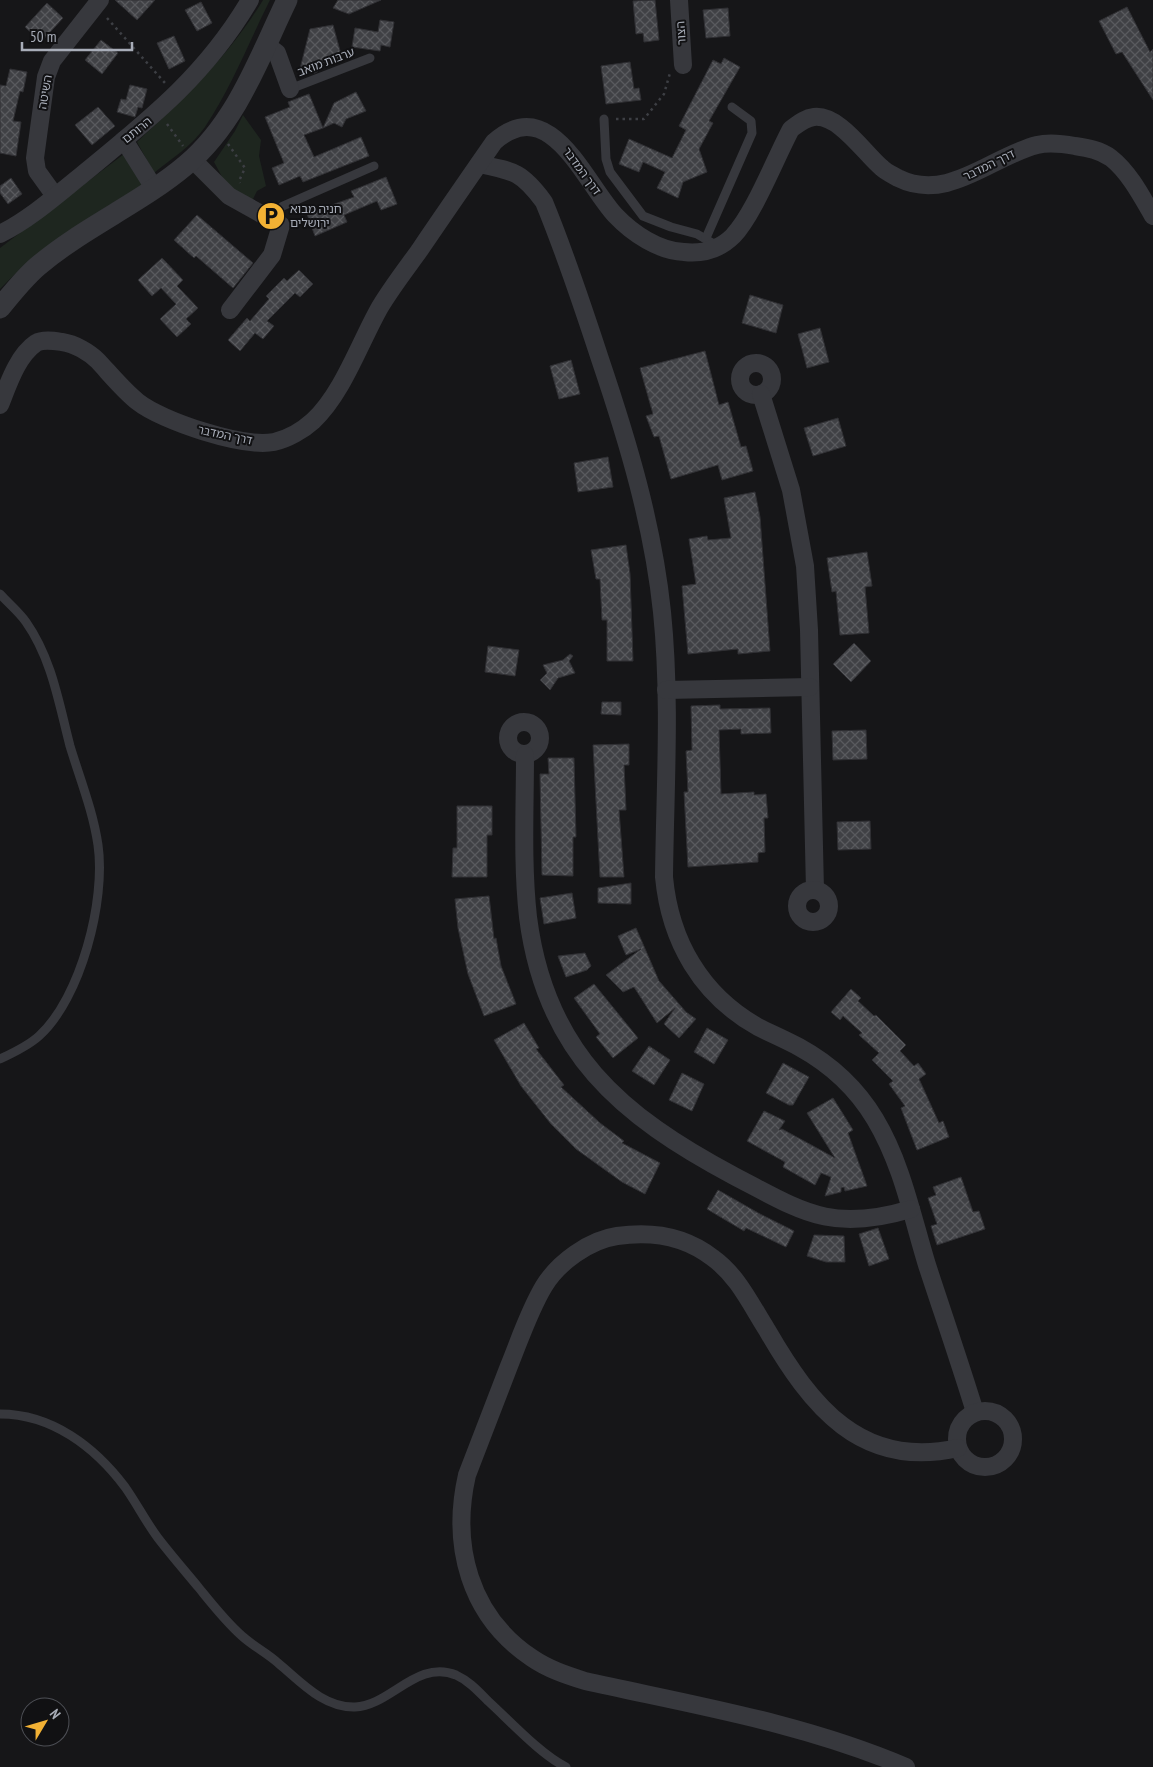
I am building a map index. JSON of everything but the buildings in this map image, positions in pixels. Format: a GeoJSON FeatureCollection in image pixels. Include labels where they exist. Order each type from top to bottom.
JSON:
{"type":"FeatureCollection","features":[{"type":"Feature","properties":{"kind":"street","name":"הרותם"},"geometry":{"type":"LineString","coordinates":[[0,234],[54,196],[158,113],[224,40],[250,0]]}},
{"type":"Feature","properties":{"kind":"street"},"geometry":{"type":"LineString","coordinates":[[0,308],[38,266],[154,188],[192,159],[219,131],[240,99],[287,0]]}},
{"type":"Feature","properties":{"kind":"street","name":"הצור"},"geometry":{"type":"LineString","coordinates":[[678,0],[683,66]]}},
{"type":"Feature","properties":{"kind":"street","name":"השיטה"},"geometry":{"type":"LineString","coordinates":[[54,196],[37,171],[35,158],[46,77],[52,61],[98,3]]}},
{"type":"Feature","properties":{"kind":"street"},"geometry":{"type":"LineString","coordinates":[[263,49],[273,50],[277,53],[290,89]]}},
{"type":"Feature","properties":{"kind":"street","name":"דרך המדבר"},"geometry":{"type":"LineString","coordinates":[[0,405],[12,377],[25,355],[37,343],[52,340],[70,343],[84,350],[98,361],[136,401],[156,415],[186,426],[250,442],[273,442],[292,436],[314,420],[331,398],[382,305],[494,142],[507,131],[520,126],[534,126],[563,145],[616,216],[636,234],[675,252],[701,253],[712,242],[733,236],[748,214],[791,130],[801,121],[815,117],[832,120],[883,170],[901,179],[918,184],[937,184],[961,180],[1017,152],[1039,144],[1066,144],[1092,148],[1111,159],[1117,165],[1137,189],[1153,216]]}},
{"type":"Feature","properties":{"kind":"street"},"geometry":{"type":"LineString","coordinates":[[124,140],[154,188]]}},
{"type":"Feature","properties":{"kind":"street"},"geometry":{"type":"LineString","coordinates":[[192,159],[218,186],[242,204],[274,221],[272,255],[230,310]]}},
{"type":"Feature","properties":{"kind":"street"},"geometry":{"type":"LineString","coordinates":[[479,164],[516,172],[544,202],[564,254],[614,400],[640,490],[658,580],[664,641],[666,690],[664,877],[671,918],[680,944],[696,973],[724,1003],[758,1027],[818,1058],[850,1085],[871,1113],[885,1138],[903,1180],[976,1412]]}},
{"type":"Feature","properties":{"kind":"street"},"geometry":{"type":"LineString","coordinates":[[761,394],[785,467],[801,539],[808,596],[815,890]]}},
{"type":"Feature","properties":{"kind":"street"},"geometry":{"type":"LineString","coordinates":[[666,690],[810,687]]}},
{"type":"Feature","properties":{"kind":"street"},"geometry":{"type":"LineString","coordinates":[[525,754],[526,882],[534,950],[543,982],[555,1012],[570,1041],[588,1068],[624,1104],[666,1138],[790,1205],[829,1218],[853,1221],[877,1219],[911,1209]]}},
{"type":"Feature","properties":{"kind":"street"},"geometry":{"type":"LineString","coordinates":[[906,1767],[854,1746],[797,1728],[584,1681],[556,1672],[532,1658],[505,1634],[479,1599],[469,1576],[462,1551],[461,1500],[467,1475],[526,1321],[545,1284],[564,1263],[587,1247],[612,1237],[638,1233],[664,1236],[689,1244],[713,1258],[734,1278],[810,1395],[823,1410],[849,1433],[893,1450],[924,1453],[958,1448]]}},
{"type":"Feature","properties":{"kind":"street"},"geometry":{"type":"LineString","coordinates":[[976,1412],[992,1412],[1007,1422],[1012,1434],[1010,1451],[1002,1462],[986,1467],[969,1463],[958,1448],[956,1440],[959,1427],[967,1417],[976,1412]]}},
{"type":"Feature","properties":{"kind":"lane","name":"ערבות מואב"},"geometry":{"type":"LineString","coordinates":[[290,89],[370,58]]}},
{"type":"Feature","properties":{"kind":"lane"},"geometry":{"type":"LineString","coordinates":[[604,119],[606,159],[610,172],[643,216],[712,242],[752,132],[751,121],[732,107]]}},
{"type":"Feature","properties":{"kind":"lane"},"geometry":{"type":"LineString","coordinates":[[274,221],[283,206],[374,166]]}},
{"type":"Feature","properties":{"kind":"lane"},"geometry":{"type":"LineString","coordinates":[[0,594],[26,621],[45,657],[86,795],[98,844],[100,870],[94,914],[82,967],[69,994],[55,1018],[39,1036],[0,1059]]}},
{"type":"Feature","properties":{"kind":"lane"},"geometry":{"type":"LineString","coordinates":[[0,1414],[15,1414],[43,1420],[75,1438],[106,1462],[126,1488],[158,1538],[227,1621],[241,1636],[277,1662],[313,1693],[335,1704],[355,1707],[370,1704],[418,1678],[438,1670],[456,1675],[471,1683],[545,1753],[566,1767]]}},
{"type":"Feature","properties":{"kind":"path"},"geometry":{"type":"LineString","coordinates":[[98,3],[176,95]]}},
{"type":"Feature","properties":{"kind":"path"},"geometry":{"type":"LineString","coordinates":[[604,119],[644,119],[664,94],[669,73],[683,66]]}},
{"type":"Feature","properties":{"kind":"path"},"geometry":{"type":"LineString","coordinates":[[158,113],[192,159]]}},
{"type":"Feature","properties":{"kind":"path"},"geometry":{"type":"LineString","coordinates":[[219,131],[245,168],[238,181],[248,192],[242,204]]}},
{"type":"Feature","properties":{"kind":"shaded area"},"geometry":{"type":"Polygon","coordinates":[[[263,0],[270,0],[231,81],[205,127],[188,146],[154,173],[137,142],[189,93],[221,58],[236,40],[263,0]]]}},
{"type":"Feature","properties":{"kind":"shaded area"},"geometry":{"type":"Polygon","coordinates":[[[243,115],[261,140],[259,156],[266,186],[257,191],[252,201],[227,186],[214,162],[235,131],[243,115]]]}},
{"type":"Feature","properties":{"kind":"shaded area"},"geometry":{"type":"Polygon","coordinates":[[[124,154],[143,185],[50,245],[0,289],[0,248],[124,154]]]}},
{"type":"Feature","properties":{"kind":"place","name":"חניה מבוא ירושלים"},"geometry":{"type":"Point","coordinates":[271,216]}}]}
